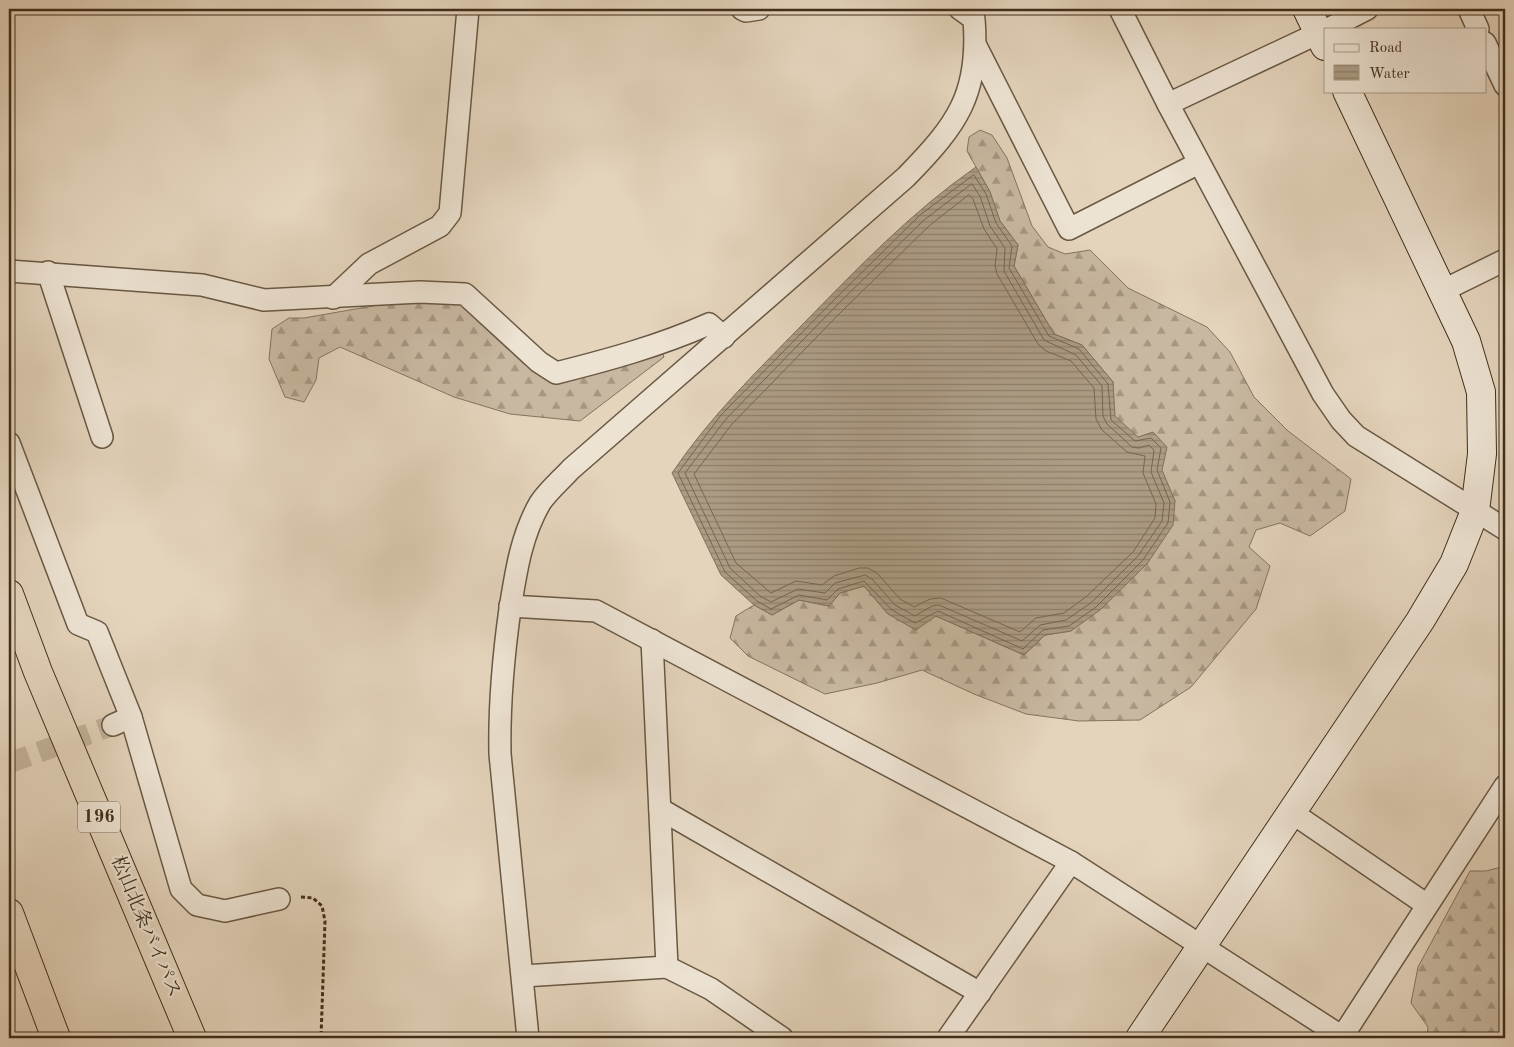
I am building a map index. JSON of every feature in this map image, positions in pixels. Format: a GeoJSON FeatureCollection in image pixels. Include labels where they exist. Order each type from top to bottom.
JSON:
{"type":"FeatureCollection","features":[{"type":"Feature","properties":{"kind":"highway","name":"松山北条バイパス"},"geometry":{"type":"LineString","coordinates":[[9,594],[38,672],[192,1038]]}},
{"type":"Feature","properties":{"kind":"highway"},"geometry":{"type":"LineString","coordinates":[[9,913],[56,1038]]}},
{"type":"Feature","properties":{"kind":"street"},"geometry":{"type":"LineString","coordinates":[[333,298],[370,264],[440,226],[450,213],[468,9]]}},
{"type":"Feature","properties":{"kind":"street"},"geometry":{"type":"LineString","coordinates":[[742,9],[759,9]]}},
{"type":"Feature","properties":{"kind":"street"},"geometry":{"type":"LineString","coordinates":[[1120,9],[1199,163],[1323,394],[1340,420],[1356,436],[1505,528]]}},
{"type":"Feature","properties":{"kind":"street"},"geometry":{"type":"LineString","coordinates":[[1168,104],[1324,34],[1307,9]]}},
{"type":"Feature","properties":{"kind":"street"},"geometry":{"type":"LineString","coordinates":[[1335,28],[1368,9]]}},
{"type":"Feature","properties":{"kind":"street"},"geometry":{"type":"LineString","coordinates":[[1469,9],[1478,28]]}},
{"type":"Feature","properties":{"kind":"street"},"geometry":{"type":"LineString","coordinates":[[970,12],[976,46],[1068,229],[1199,163]]}},
{"type":"Feature","properties":{"kind":"street"},"geometry":{"type":"LineString","coordinates":[[1486,45],[1505,85]]}},
{"type":"Feature","properties":{"kind":"street"},"geometry":{"type":"LineString","coordinates":[[528,1038],[500,754],[501,672],[517,563],[526,533],[541,502],[571,469],[724,338],[906,177],[928,155],[960,114],[970,86],[976,46]]}},
{"type":"Feature","properties":{"kind":"street"},"geometry":{"type":"LineString","coordinates":[[1140,1038],[1420,621],[1454,564],[1474,510],[1482,454],[1481,392],[1466,341],[1444,290],[1347,92]]}},
{"type":"Feature","properties":{"kind":"street"},"geometry":{"type":"LineString","coordinates":[[1444,290],[1505,260]]}},
{"type":"Feature","properties":{"kind":"street"},"geometry":{"type":"LineString","coordinates":[[9,271],[48,272],[202,285],[264,300],[333,298],[420,292],[465,294],[539,362],[556,373],[630,354],[674,339],[709,324],[724,338]]}},
{"type":"Feature","properties":{"kind":"street"},"geometry":{"type":"LineString","coordinates":[[48,272],[102,437]]}},
{"type":"Feature","properties":{"kind":"street"},"geometry":{"type":"LineString","coordinates":[[9,443],[78,624],[97,632],[122,721],[181,889],[197,905],[226,911],[279,899]]}},
{"type":"Feature","properties":{"kind":"street"},"geometry":{"type":"LineString","coordinates":[[510,606],[596,611],[652,640],[1071,862],[1343,1038],[1505,786]]}},
{"type":"Feature","properties":{"kind":"street"},"geometry":{"type":"LineString","coordinates":[[652,640],[667,967]]}},
{"type":"Feature","properties":{"kind":"street"},"geometry":{"type":"LineString","coordinates":[[660,809],[980,992]]}},
{"type":"Feature","properties":{"kind":"street"},"geometry":{"type":"LineString","coordinates":[[1291,812],[1427,905]]}},
{"type":"Feature","properties":{"kind":"street"},"geometry":{"type":"LineString","coordinates":[[948,1038],[1071,862]]}},
{"type":"Feature","properties":{"kind":"street"},"geometry":{"type":"LineString","coordinates":[[523,976],[667,967],[711,989],[782,1038]]}},
{"type":"Feature","properties":{"kind":"path"},"geometry":{"type":"LineString","coordinates":[[279,899],[313,898],[322,906],[325,921],[321,1038]]}},
{"type":"Feature","properties":{"kind":"green space"},"geometry":{"type":"Polygon","coordinates":[[[980,130],[992,135],[1007,158],[1032,226],[1048,247],[1065,254],[1090,250],[1128,288],[1207,327],[1230,352],[1254,397],[1288,431],[1351,479],[1345,511],[1310,536],[1280,523],[1256,530],[1249,547],[1270,566],[1256,609],[1191,687],[1140,720],[1079,721],[1026,714],[974,694],[922,670],[877,683],[825,694],[748,656],[730,638],[736,616],[754,605],[772,615],[799,600],[829,606],[840,593],[864,586],[888,614],[936,616],[1024,655],[1045,635],[1071,631],[1175,501],[1157,465],[1143,445],[1114,416],[1113,382],[1082,345],[1054,334],[1014,266],[1018,245],[1000,221],[990,192],[967,151],[969,137],[980,130]]]}},
{"type":"Feature","properties":{"kind":"green space"},"geometry":{"type":"Polygon","coordinates":[[[418,298],[459,302],[523,363],[545,374],[659,344],[664,357],[580,421],[510,414],[454,397],[340,347],[319,358],[316,380],[304,402],[285,397],[269,359],[272,329],[289,318],[304,318],[418,298]]]}},
{"type":"Feature","properties":{"kind":"green space"},"geometry":{"type":"Polygon","coordinates":[[[1505,866],[1505,1038],[1427,1038],[1428,1027],[1411,1003],[1418,967],[1470,871],[1486,871],[1505,866]]]}},
{"type":"Feature","properties":{"kind":"water"},"geometry":{"type":"Polygon","coordinates":[[[976,167],[990,192],[1000,221],[1018,245],[1014,266],[1054,334],[1082,345],[1113,382],[1115,416],[1138,437],[1153,432],[1167,447],[1162,470],[1175,501],[1173,525],[1147,564],[1100,610],[1071,631],[1045,635],[1024,655],[936,616],[916,630],[888,614],[864,586],[840,593],[829,606],[799,600],[772,615],[754,605],[721,575],[672,473],[701,433],[733,396],[843,283],[907,222],[952,184],[976,167]]]}},
{"type":"Feature","properties":{"kind":"tunnel"},"geometry":{"type":"LineString","coordinates":[[9,763],[113,725]]}}]}
